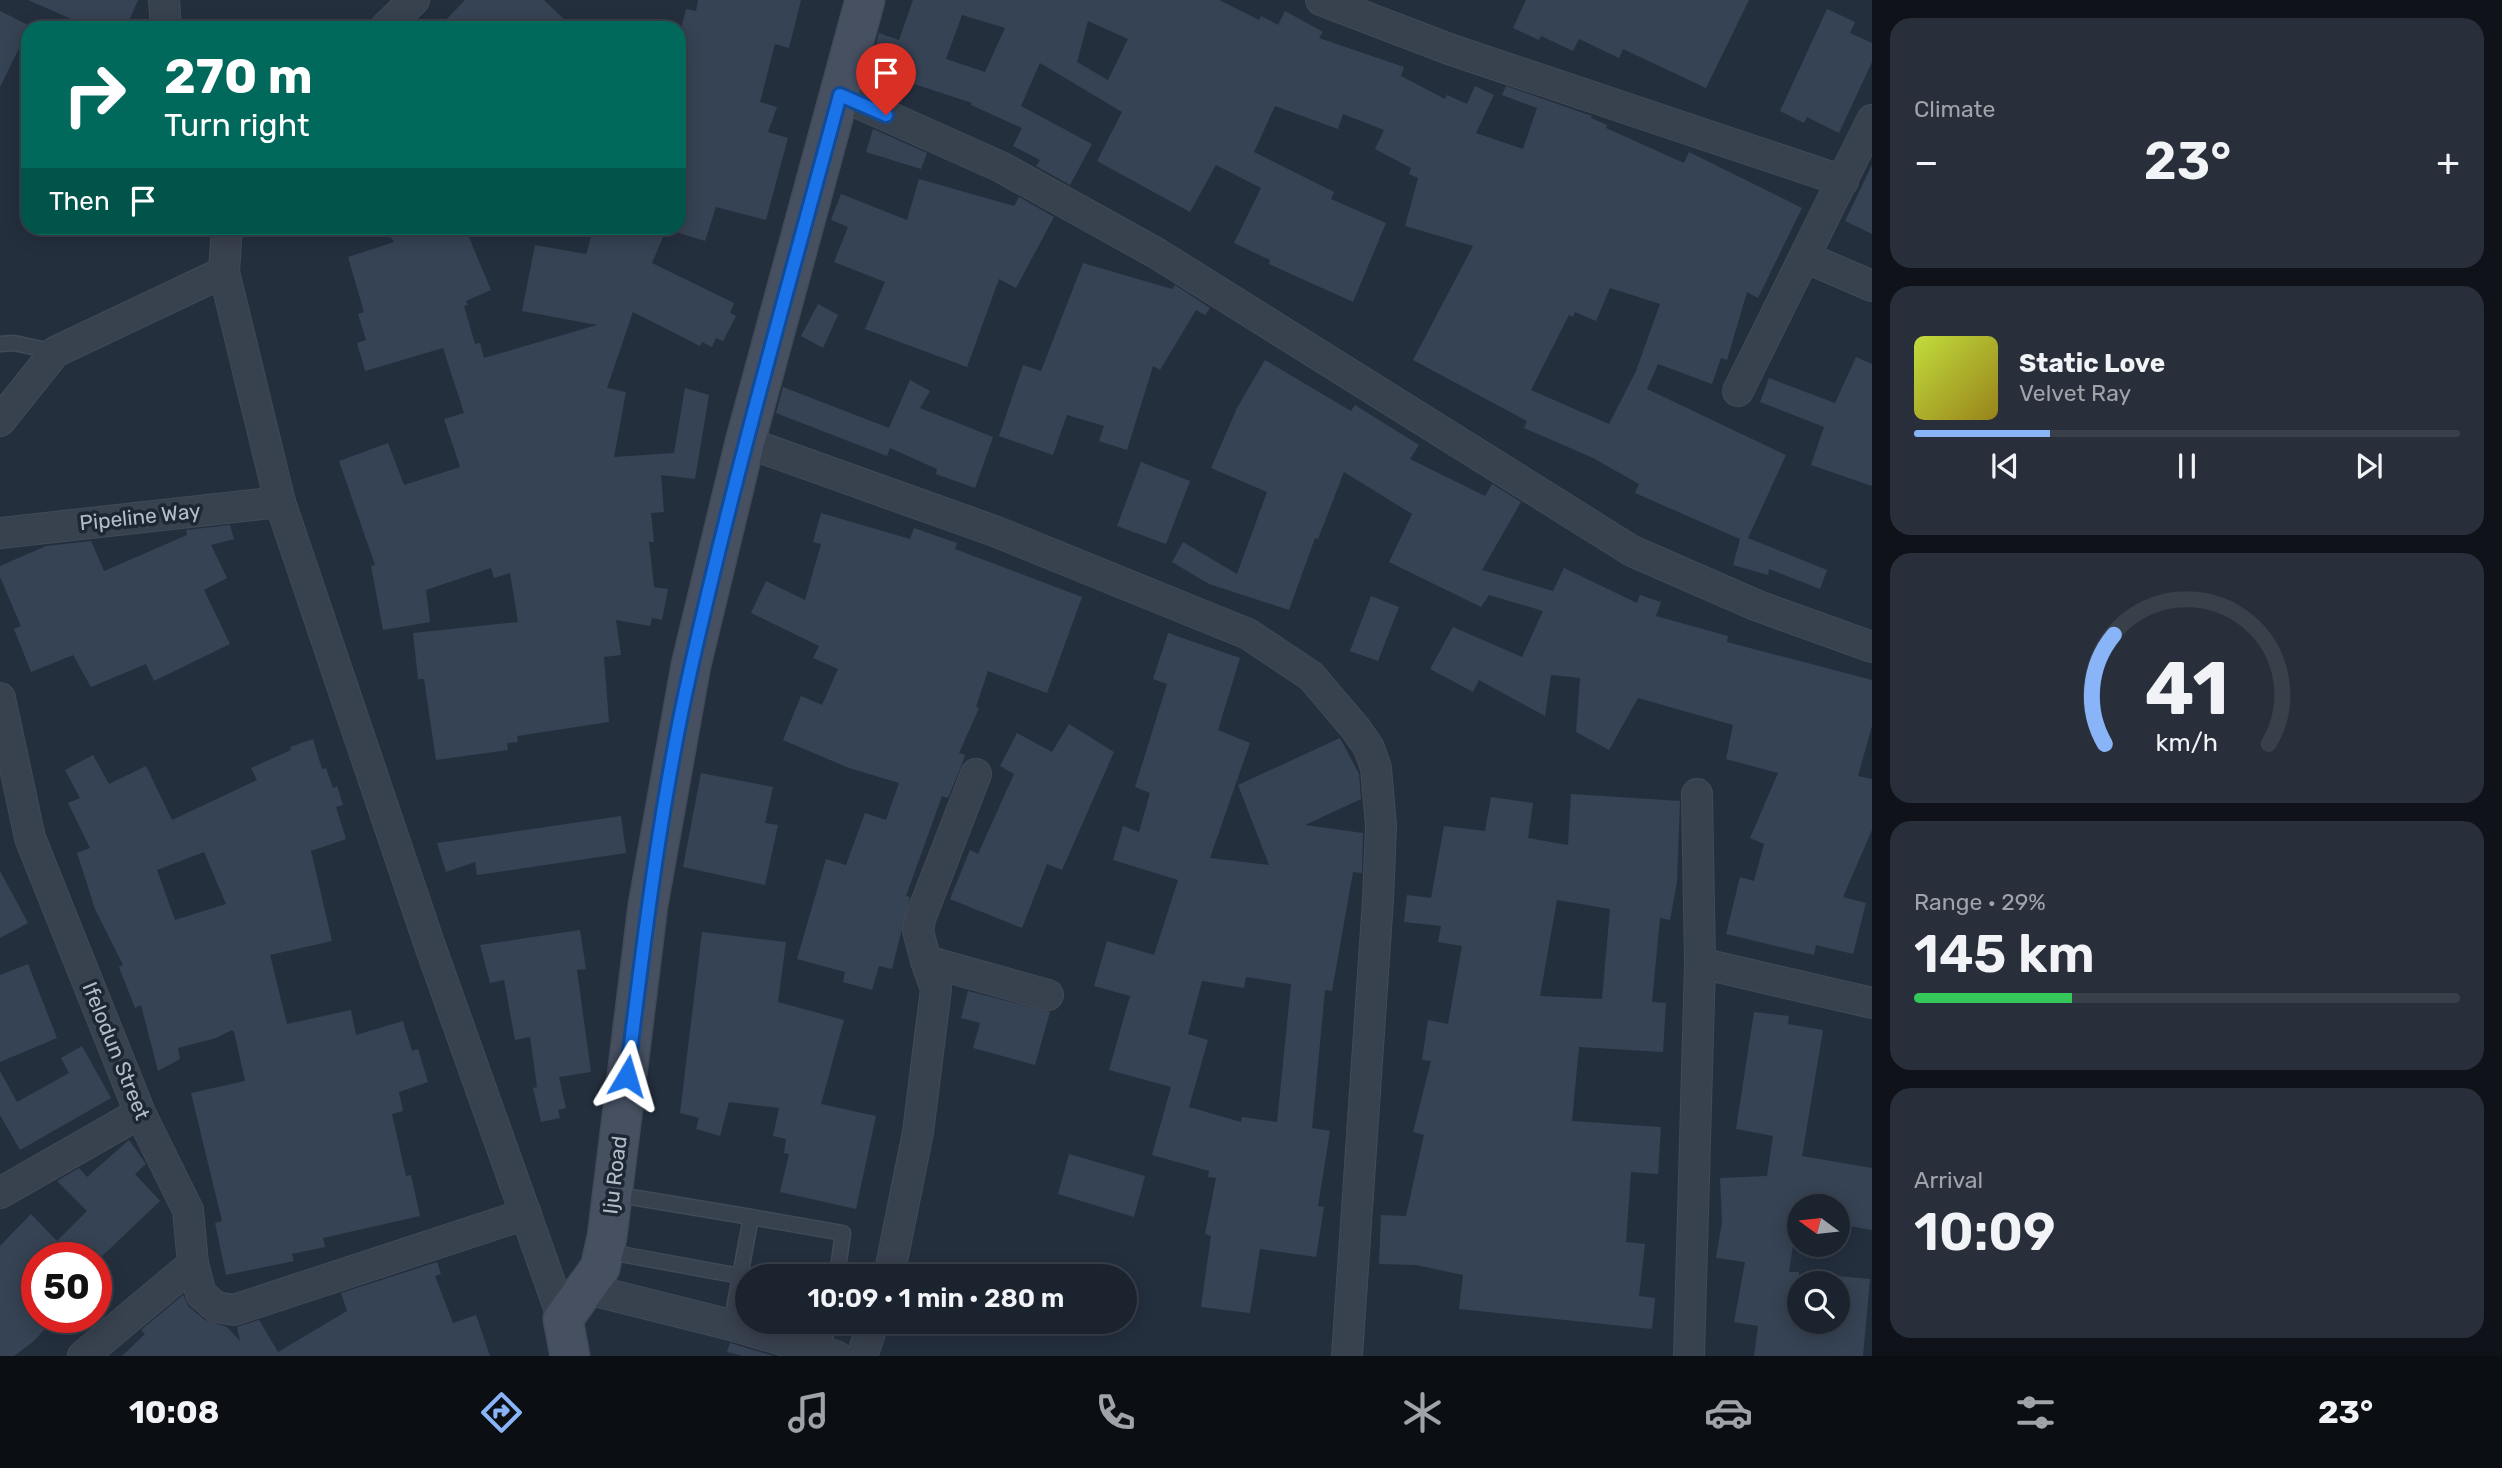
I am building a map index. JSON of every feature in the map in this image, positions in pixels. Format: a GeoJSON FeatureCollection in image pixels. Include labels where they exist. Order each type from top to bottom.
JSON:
{"type":"FeatureCollection","features":[{"type":"Feature","properties":{"kind":"main road","name":"Iju Road"},"geometry":{"type":"LineString","coordinates":[[563,1319],[600,1268],[604,1251],[655,865],[691,665],[745,442],[865,0]]}},
{"type":"Feature","properties":{"kind":"main road"},"geometry":{"type":"LineString","coordinates":[[563,1319],[570,1356]]}},
{"type":"Feature","properties":{"kind":"street"},"geometry":{"type":"LineString","coordinates":[[164,0],[166,21]]}},
{"type":"Feature","properties":{"kind":"street"},"geometry":{"type":"LineString","coordinates":[[392,21],[414,0]]}},
{"type":"Feature","properties":{"kind":"street"},"geometry":{"type":"LineString","coordinates":[[1321,0],[1449,49],[1843,181]]}},
{"type":"Feature","properties":{"kind":"street"},"geometry":{"type":"LineString","coordinates":[[840,95],[1001,167],[1156,253],[1632,551],[1758,606],[1872,647]]}},
{"type":"Feature","properties":{"kind":"street"},"geometry":{"type":"LineString","coordinates":[[1738,391],[1807,258],[1872,120]]}},
{"type":"Feature","properties":{"kind":"street"},"geometry":{"type":"LineString","coordinates":[[227,235],[224,272],[280,502],[429,943],[563,1319]]}},
{"type":"Feature","properties":{"kind":"street"},"geometry":{"type":"LineString","coordinates":[[1807,258],[1872,286]]}},
{"type":"Feature","properties":{"kind":"street"},"geometry":{"type":"LineString","coordinates":[[0,421],[55,352],[224,272]]}},
{"type":"Feature","properties":{"kind":"street"},"geometry":{"type":"LineString","coordinates":[[745,442],[997,532],[1248,634],[1311,676],[1369,748],[1376,768],[1381,825],[1379,888],[1347,1356]]}},
{"type":"Feature","properties":{"kind":"street","name":"Pipeline Way"},"geometry":{"type":"LineString","coordinates":[[0,533],[280,502]]}},
{"type":"Feature","properties":{"kind":"street","name":"Ifelodun Street"},"geometry":{"type":"LineString","coordinates":[[0,698],[30,838],[140,1113],[188,1210],[193,1264],[201,1294],[216,1307],[234,1310],[526,1214]]}},
{"type":"Feature","properties":{"kind":"street"},"geometry":{"type":"LineString","coordinates":[[891,1264],[918,1132],[936,989],[918,931],[920,919],[976,774]]}},
{"type":"Feature","properties":{"kind":"street"},"geometry":{"type":"LineString","coordinates":[[1689,1356],[1700,963],[1697,794]]}},
{"type":"Feature","properties":{"kind":"street"},"geometry":{"type":"LineString","coordinates":[[926,961],[1048,995]]}},
{"type":"Feature","properties":{"kind":"street"},"geometry":{"type":"LineString","coordinates":[[1700,963],[1872,1003]]}},
{"type":"Feature","properties":{"kind":"street"},"geometry":{"type":"LineString","coordinates":[[0,1193],[140,1113]]}},
{"type":"Feature","properties":{"kind":"street"},"geometry":{"type":"LineString","coordinates":[[83,1356],[193,1264]]}},
{"type":"Feature","properties":{"kind":"street"},"geometry":{"type":"LineString","coordinates":[[587,1289],[731,1325],[829,1354]]}},
{"type":"Feature","properties":{"kind":"street"},"geometry":{"type":"LineString","coordinates":[[862,1356],[870,1334]]}},
{"type":"Feature","properties":{"kind":"lane"},"geometry":{"type":"LineString","coordinates":[[0,344],[55,352]]}},
{"type":"Feature","properties":{"kind":"lane"},"geometry":{"type":"LineString","coordinates":[[611,1194],[843,1233],[839,1264]]}},
{"type":"Feature","properties":{"kind":"lane"},"geometry":{"type":"LineString","coordinates":[[742,1264],[751,1217]]}},
{"type":"Feature","properties":{"kind":"lane"},"geometry":{"type":"LineString","coordinates":[[604,1251],[735,1275]]}},
{"type":"Feature","properties":{"kind":"lane"},"geometry":{"type":"LineString","coordinates":[[731,1325],[735,1303]]}},
{"type":"Feature","properties":{"kind":"lane"},"geometry":{"type":"LineString","coordinates":[[828,1334],[829,1354]]}},
{"type":"Feature","properties":{"kind":"building"},"geometry":{"type":"Polygon","coordinates":[[[28,0],[138,0],[129,21],[76,21],[28,0]]]}},
{"type":"Feature","properties":{"kind":"building"},"geometry":{"type":"Polygon","coordinates":[[[465,0],[544,0],[566,21],[445,21],[465,0]]]}},
{"type":"Feature","properties":{"kind":"building"},"geometry":{"type":"Polygon","coordinates":[[[698,0],[801,0],[789,48],[775,44],[760,102],[777,107],[768,132],[788,138],[766,220],[716,207],[705,241],[686,235],[686,21],[683,21],[686,9],[696,11],[698,0]]]}},
{"type":"Feature","properties":{"kind":"building"},"geometry":{"type":"Polygon","coordinates":[[[913,0],[1219,0],[1259,20],[1261,16],[1278,25],[1285,11],[1323,32],[1319,38],[1404,67],[1401,76],[1445,99],[1447,95],[1467,104],[1475,86],[1494,95],[1476,133],[1523,149],[1537,108],[1502,95],[1506,86],[1592,116],[1591,118],[1607,125],[1606,128],[1684,163],[1689,152],[1802,208],[1758,298],[1747,292],[1727,360],[1721,358],[1712,384],[1658,364],[1647,389],[1786,455],[1748,538],[1827,570],[1820,589],[1769,569],[1768,575],[1733,565],[1740,539],[1635,493],[1639,484],[1593,458],[1524,428],[1527,421],[1413,360],[1473,246],[1405,226],[1418,178],[1409,174],[1411,168],[1375,149],[1384,130],[1343,114],[1338,129],[1275,106],[1254,152],[1334,192],[1331,199],[1386,223],[1353,302],[1269,264],[1270,260],[1234,243],[1261,188],[1216,165],[1190,212],[1097,161],[1122,112],[1040,63],[1021,106],[1092,144],[1070,185],[1036,166],[1040,160],[1013,146],[1022,128],[971,105],[972,103],[908,82],[910,78],[870,65],[879,33],[899,40],[913,0]],[[962,15],[946,59],[985,72],[1005,28],[962,15]],[[1088,21],[1077,62],[1108,80],[1128,39],[1088,21]],[[1610,288],[1596,321],[1575,312],[1573,317],[1569,315],[1531,390],[1609,424],[1636,371],[1660,304],[1610,288]]]}},
{"type":"Feature","properties":{"kind":"building"},"geometry":{"type":"Polygon","coordinates":[[[1526,0],[1749,0],[1706,88],[1623,49],[1619,58],[1579,39],[1573,51],[1541,36],[1539,40],[1513,28],[1526,0]]]}},
{"type":"Feature","properties":{"kind":"building"},"geometry":{"type":"Polygon","coordinates":[[[1827,9],[1855,22],[1850,33],[1872,43],[1872,62],[1839,133],[1807,117],[1804,123],[1780,111],[1827,9]]]}},
{"type":"Feature","properties":{"kind":"building"},"geometry":{"type":"Polygon","coordinates":[[[0,11],[21,22],[21,44],[0,87],[0,11]]]}},
{"type":"Feature","properties":{"kind":"building"},"geometry":{"type":"Polygon","coordinates":[[[873,129],[927,153],[921,169],[866,152],[873,129]]]}},
{"type":"Feature","properties":{"kind":"building"},"geometry":{"type":"Polygon","coordinates":[[[1872,165],[1872,234],[1845,221],[1872,165]]]}},
{"type":"Feature","properties":{"kind":"building"},"geometry":{"type":"Polygon","coordinates":[[[919,179],[1014,206],[1019,197],[1054,217],[1016,288],[999,279],[967,367],[865,329],[885,282],[834,262],[848,227],[831,220],[841,194],[907,220],[919,179]]]}},
{"type":"Feature","properties":{"kind":"building"},"geometry":{"type":"Polygon","coordinates":[[[389,235],[468,235],[491,290],[466,301],[468,305],[464,306],[475,344],[480,343],[484,358],[597,325],[522,311],[535,245],[586,254],[592,235],[664,235],[652,263],[734,303],[730,313],[736,316],[723,341],[716,338],[712,347],[702,342],[700,346],[633,312],[607,388],[626,392],[614,457],[674,453],[685,388],[709,395],[695,479],[661,475],[664,512],[651,513],[654,542],[649,542],[654,587],[668,589],[662,620],[652,618],[650,626],[616,620],[621,655],[604,657],[609,722],[517,736],[518,742],[507,743],[508,750],[436,760],[424,679],[418,679],[413,633],[518,622],[510,573],[494,578],[491,568],[426,590],[430,622],[383,630],[371,566],[375,565],[339,461],[388,443],[404,485],[460,467],[444,419],[464,413],[443,348],[365,371],[357,343],[366,340],[358,314],[364,312],[348,257],[394,242],[389,235]]]}},
{"type":"Feature","properties":{"kind":"building"},"geometry":{"type":"Polygon","coordinates":[[[1083,263],[1172,289],[1175,285],[1210,308],[1205,315],[1196,310],[1160,370],[1153,366],[1127,450],[1099,441],[1104,426],[1067,415],[1053,455],[999,436],[1023,365],[1041,371],[1083,263]]]}},
{"type":"Feature","properties":{"kind":"building"},"geometry":{"type":"Polygon","coordinates":[[[818,304],[838,315],[823,348],[801,336],[818,304]]]}},
{"type":"Feature","properties":{"kind":"building"},"geometry":{"type":"Polygon","coordinates":[[[1856,357],[1872,364],[1872,486],[1811,465],[1824,427],[1760,402],[1769,378],[1835,403],[1856,357]]]}},
{"type":"Feature","properties":{"kind":"building"},"geometry":{"type":"Polygon","coordinates":[[[1265,360],[1351,411],[1355,405],[1419,445],[1410,459],[1485,496],[1492,484],[1521,502],[1482,570],[1553,591],[1564,568],[1637,603],[1640,595],[1661,602],[1656,616],[1728,636],[1727,642],[1872,680],[1872,726],[1858,776],[1872,779],[1872,830],[1843,897],[1866,903],[1853,954],[1816,945],[1814,955],[1726,934],[1740,877],[1754,881],[1764,844],[1750,838],[1778,773],[1726,759],[1733,725],[1638,698],[1609,750],[1576,732],[1580,678],[1551,675],[1545,716],[1479,680],[1473,692],[1430,669],[1453,627],[1522,657],[1543,611],[1489,595],[1481,607],[1389,562],[1412,514],[1344,472],[1318,539],[1315,538],[1289,610],[1209,584],[1172,562],[1183,542],[1237,574],[1267,492],[1211,468],[1237,408],[1265,360]]]}},
{"type":"Feature","properties":{"kind":"building"},"geometry":{"type":"Polygon","coordinates":[[[910,380],[930,391],[920,408],[993,437],[975,488],[936,474],[937,469],[890,448],[887,456],[776,413],[783,387],[889,428],[910,380]]]}},
{"type":"Feature","properties":{"kind":"building"},"geometry":{"type":"Polygon","coordinates":[[[1141,462],[1190,481],[1166,544],[1117,526],[1141,462]]]}},
{"type":"Feature","properties":{"kind":"building"},"geometry":{"type":"Polygon","coordinates":[[[821,513],[910,539],[914,528],[957,543],[955,549],[1082,597],[1047,693],[988,671],[976,707],[979,708],[959,753],[965,755],[962,764],[948,798],[942,796],[906,896],[910,897],[892,969],[879,966],[872,990],[843,982],[845,972],[797,959],[826,859],[846,865],[865,813],[886,820],[899,783],[849,768],[783,740],[801,696],[822,705],[838,669],[813,658],[819,646],[751,613],[766,581],[805,600],[821,544],[813,542],[821,513]]]}},
{"type":"Feature","properties":{"kind":"building"},"geometry":{"type":"Polygon","coordinates":[[[230,525],[234,539],[211,545],[227,578],[204,590],[230,644],[154,681],[146,664],[91,687],[73,655],[31,672],[14,629],[21,626],[0,577],[0,566],[46,546],[91,541],[104,571],[187,535],[186,530],[230,525]]]}},
{"type":"Feature","properties":{"kind":"building"},"geometry":{"type":"Polygon","coordinates":[[[1371,596],[1399,607],[1378,661],[1350,651],[1371,596]]]}},
{"type":"Feature","properties":{"kind":"building"},"geometry":{"type":"Polygon","coordinates":[[[1168,633],[1240,658],[1218,730],[1250,743],[1210,858],[1269,865],[1238,785],[1340,738],[1359,774],[1361,799],[1305,825],[1363,833],[1362,873],[1353,872],[1332,991],[1325,990],[1312,1128],[1330,1131],[1318,1206],[1324,1207],[1316,1257],[1260,1249],[1250,1313],[1201,1307],[1211,1236],[1205,1234],[1216,1178],[1208,1177],[1209,1171],[1152,1155],[1171,1087],[1109,1070],[1130,996],[1094,986],[1107,941],[1154,955],[1178,880],[1113,860],[1123,826],[1139,832],[1150,793],[1135,787],[1167,684],[1153,679],[1168,633]],[[1246,977],[1244,988],[1202,981],[1188,1034],[1208,1040],[1189,1107],[1241,1122],[1242,1117],[1277,1122],[1291,984],[1246,977]]]}},
{"type":"Feature","properties":{"kind":"building"},"geometry":{"type":"Polygon","coordinates":[[[1069,724],[1114,752],[1062,870],[1047,864],[1022,928],[950,899],[970,850],[978,854],[1014,774],[1000,766],[1017,733],[1052,752],[1069,724]]]}},
{"type":"Feature","properties":{"kind":"building"},"geometry":{"type":"Polygon","coordinates":[[[313,739],[322,769],[326,768],[333,788],[337,786],[343,805],[336,807],[346,839],[311,851],[332,941],[270,955],[287,1024],[351,1010],[356,1035],[403,1021],[412,1051],[418,1049],[428,1082],[399,1092],[403,1111],[392,1114],[406,1176],[411,1175],[420,1216],[323,1238],[325,1247],[292,1254],[294,1261],[226,1275],[215,1223],[222,1221],[191,1093],[245,1081],[234,1032],[232,1030],[216,1038],[178,1048],[180,1059],[158,1071],[141,1005],[135,1008],[119,967],[123,965],[95,909],[77,853],[90,848],[68,803],[80,798],[65,770],[93,755],[109,784],[146,766],[172,820],[257,780],[251,768],[291,750],[290,747],[313,739]],[[204,852],[157,870],[175,920],[226,904],[204,852]]]}},
{"type":"Feature","properties":{"kind":"building"},"geometry":{"type":"Polygon","coordinates":[[[701,773],[773,787],[765,823],[778,825],[765,885],[683,867],[701,773]]]}},
{"type":"Feature","properties":{"kind":"building"},"geometry":{"type":"Polygon","coordinates":[[[1571,794],[1680,801],[1677,882],[1670,920],[1660,918],[1652,1002],[1666,1003],[1663,1052],[1579,1047],[1572,1121],[1661,1127],[1658,1174],[1631,1172],[1626,1242],[1645,1244],[1639,1296],[1655,1298],[1652,1329],[1459,1309],[1463,1275],[1416,1265],[1379,1264],[1381,1215],[1406,1216],[1424,1135],[1413,1132],[1431,1061],[1422,1060],[1428,1020],[1448,1024],[1462,946],[1438,942],[1441,926],[1404,922],[1407,895],[1431,898],[1444,826],[1485,831],[1491,797],[1533,803],[1528,838],[1568,845],[1571,794]],[[1557,900],[1540,996],[1602,999],[1610,909],[1557,900]]]}},
{"type":"Feature","properties":{"kind":"building"},"geometry":{"type":"Polygon","coordinates":[[[621,816],[626,853],[477,875],[475,862],[446,872],[437,843],[621,816]]]}},
{"type":"Feature","properties":{"kind":"building"},"geometry":{"type":"Polygon","coordinates":[[[0,871],[28,923],[0,938],[0,871]]]}},
{"type":"Feature","properties":{"kind":"building"},"geometry":{"type":"Polygon","coordinates":[[[580,930],[586,969],[577,970],[591,1072],[559,1077],[566,1108],[558,1110],[560,1118],[541,1122],[533,1088],[537,1087],[530,1037],[515,1040],[504,980],[490,983],[480,945],[580,930]]]}},
{"type":"Feature","properties":{"kind":"building"},"geometry":{"type":"Polygon","coordinates":[[[702,932],[786,942],[778,1002],[844,1020],[821,1104],[876,1116],[856,1209],[780,1192],[789,1154],[784,1153],[786,1139],[773,1136],[779,1108],[729,1102],[720,1136],[696,1129],[699,1118],[680,1113],[702,932]]]}},
{"type":"Feature","properties":{"kind":"building"},"geometry":{"type":"Polygon","coordinates":[[[28,964],[57,1038],[0,1062],[0,975],[28,964]]]}},
{"type":"Feature","properties":{"kind":"building"},"geometry":{"type":"Polygon","coordinates":[[[968,991],[1050,1012],[1035,1065],[973,1048],[980,1023],[961,1018],[968,991]]]}},
{"type":"Feature","properties":{"kind":"building"},"geometry":{"type":"Polygon","coordinates":[[[1754,1012],[1789,1016],[1788,1024],[1823,1030],[1802,1156],[1872,1168],[1872,1230],[1850,1226],[1850,1194],[1787,1194],[1787,1257],[1791,1257],[1787,1271],[1787,1334],[1850,1334],[1850,1277],[1870,1279],[1863,1356],[1754,1356],[1758,1326],[1734,1322],[1745,1262],[1716,1258],[1722,1222],[1720,1178],[1767,1176],[1773,1136],[1736,1129],[1754,1012]]]}},
{"type":"Feature","properties":{"kind":"building"},"geometry":{"type":"Polygon","coordinates":[[[82,1046],[111,1098],[20,1150],[0,1115],[0,1071],[17,1102],[69,1073],[61,1058],[82,1046]]]}},
{"type":"Feature","properties":{"kind":"building"},"geometry":{"type":"Polygon","coordinates":[[[129,1140],[146,1164],[135,1174],[160,1201],[112,1247],[112,1242],[21,1242],[21,1333],[41,1333],[14,1356],[0,1356],[0,1246],[31,1214],[57,1241],[87,1211],[57,1181],[79,1168],[87,1177],[129,1140]]]}},
{"type":"Feature","properties":{"kind":"building"},"geometry":{"type":"Polygon","coordinates":[[[1069,1154],[1145,1176],[1134,1217],[1058,1194],[1069,1154]]]}},
{"type":"Feature","properties":{"kind":"building"},"geometry":{"type":"Polygon","coordinates":[[[437,1262],[441,1274],[435,1276],[453,1323],[476,1315],[490,1356],[122,1356],[145,1334],[141,1330],[183,1295],[189,1307],[205,1320],[227,1327],[240,1341],[237,1327],[259,1320],[278,1352],[347,1311],[341,1293],[437,1262]]]}},
{"type":"Feature","properties":{"kind":"building"},"geometry":{"type":"Polygon","coordinates":[[[730,1343],[774,1356],[743,1356],[727,1352],[730,1343]]]}},
{"type":"Feature","properties":{"kind":"route"},"geometry":{"type":"LineString","coordinates":[[627,1076],[648,905],[691,665],[745,442],[840,95],[886,115]]}}]}
